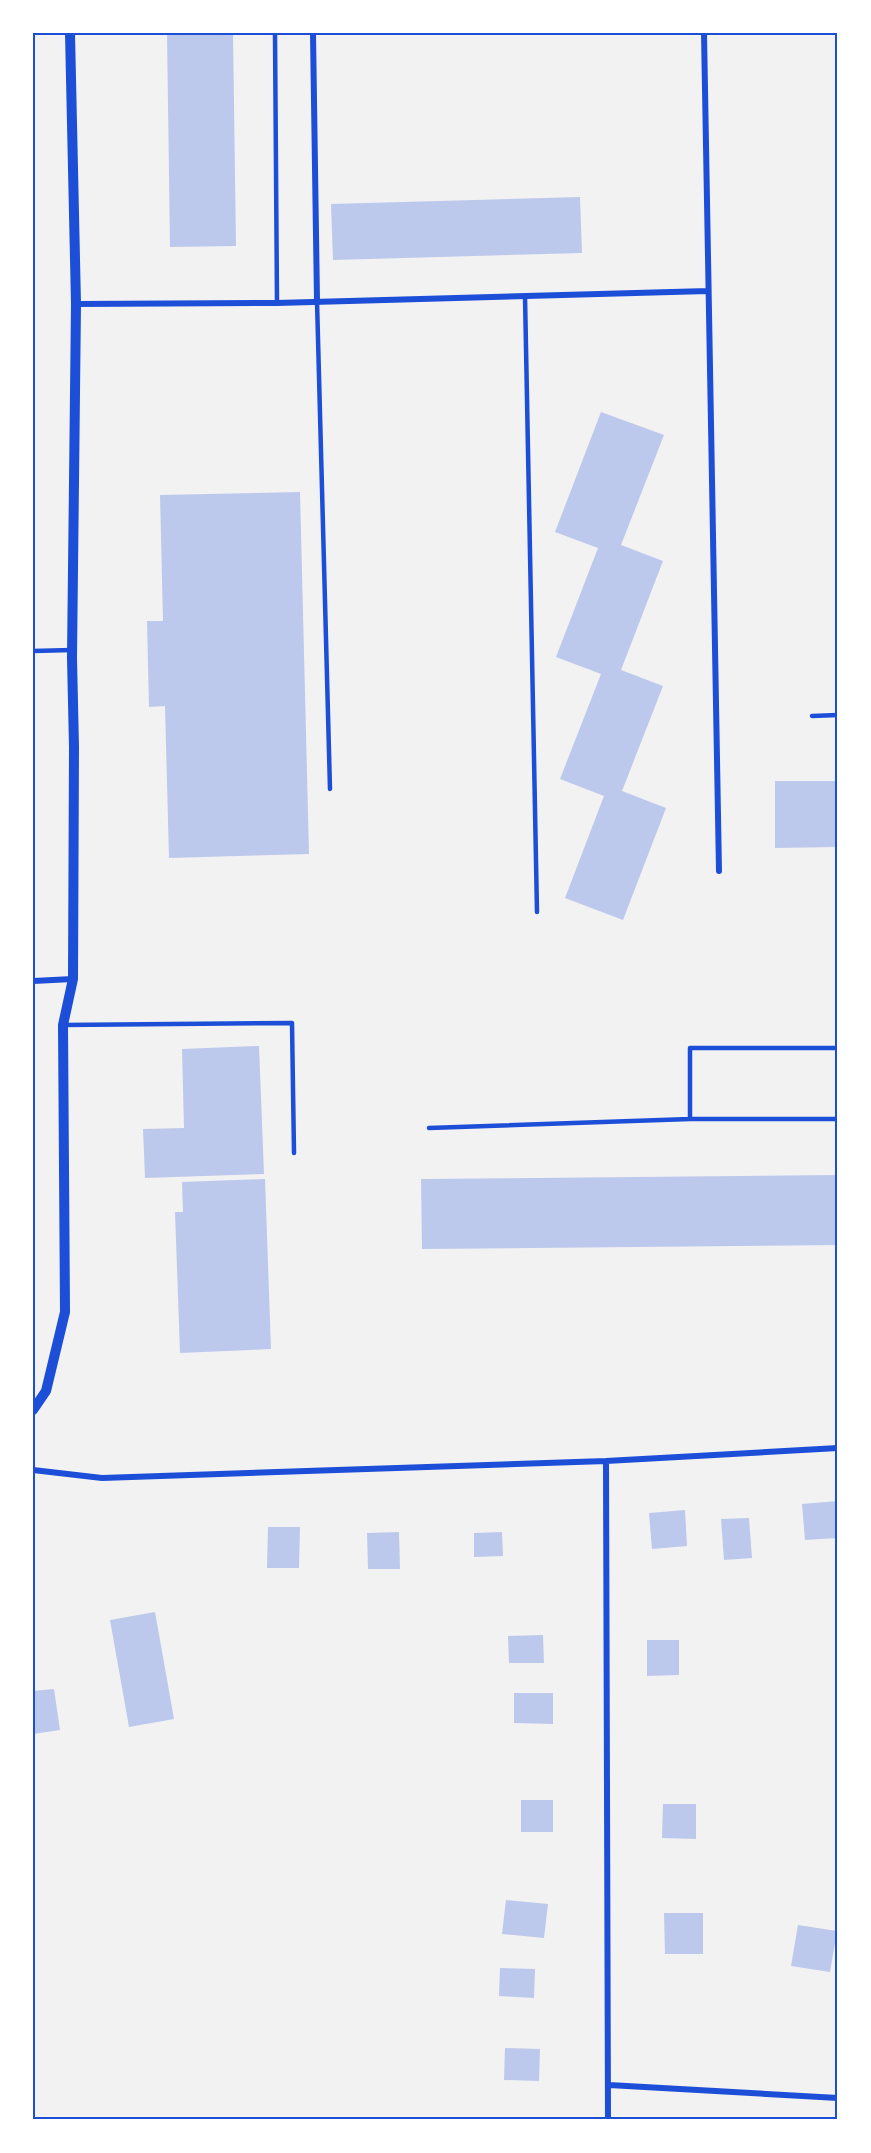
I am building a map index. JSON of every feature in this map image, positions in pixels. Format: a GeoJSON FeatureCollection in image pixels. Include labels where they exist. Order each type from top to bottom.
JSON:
{"type":"FeatureCollection","features":[{"type":"Feature","properties":{"kind":"street"},"geometry":{"type":"LineString","coordinates":[[33,1410],[46,1391],[65,1311],[63,1025],[73,979],[72,650],[76,304],[70,33]]}},
{"type":"Feature","properties":{"kind":"street"},"geometry":{"type":"LineString","coordinates":[[313,33],[316,302]]}},
{"type":"Feature","properties":{"kind":"street"},"geometry":{"type":"LineString","coordinates":[[704,33],[719,871]]}},
{"type":"Feature","properties":{"kind":"street"},"geometry":{"type":"LineString","coordinates":[[76,304],[277,303],[708,291]]}},
{"type":"Feature","properties":{"kind":"street"},"geometry":{"type":"LineString","coordinates":[[33,981],[73,979]]}},
{"type":"Feature","properties":{"kind":"street"},"geometry":{"type":"LineString","coordinates":[[33,1470],[102,1479],[606,1461],[838,1448]]}},
{"type":"Feature","properties":{"kind":"street"},"geometry":{"type":"LineString","coordinates":[[606,1461],[608,2120]]}},
{"type":"Feature","properties":{"kind":"street"},"geometry":{"type":"LineString","coordinates":[[609,2085],[838,2098]]}},
{"type":"Feature","properties":{"kind":"lane"},"geometry":{"type":"LineString","coordinates":[[275,33],[277,303]]}},
{"type":"Feature","properties":{"kind":"lane"},"geometry":{"type":"LineString","coordinates":[[525,296],[537,912]]}},
{"type":"Feature","properties":{"kind":"lane"},"geometry":{"type":"LineString","coordinates":[[316,302],[330,789]]}},
{"type":"Feature","properties":{"kind":"lane"},"geometry":{"type":"LineString","coordinates":[[33,651],[72,650]]}},
{"type":"Feature","properties":{"kind":"lane"},"geometry":{"type":"LineString","coordinates":[[812,716],[838,716]]}},
{"type":"Feature","properties":{"kind":"lane"},"geometry":{"type":"LineString","coordinates":[[63,1025],[292,1023],[294,1153]]}},
{"type":"Feature","properties":{"kind":"lane"},"geometry":{"type":"LineString","coordinates":[[690,1119],[690,1048],[838,1048]]}},
{"type":"Feature","properties":{"kind":"lane"},"geometry":{"type":"LineString","coordinates":[[429,1128],[690,1119],[838,1119]]}},
{"type":"Feature","properties":{"kind":"building"},"geometry":{"type":"Polygon","coordinates":[[[167,33],[233,33],[236,246],[170,247],[167,33]]]}},
{"type":"Feature","properties":{"kind":"building"},"geometry":{"type":"Polygon","coordinates":[[[580,197],[582,253],[333,260],[331,204],[580,197]]]}},
{"type":"Feature","properties":{"kind":"building"},"geometry":{"type":"Polygon","coordinates":[[[601,412],[664,435],[621,545],[663,561],[621,670],[663,686],[622,791],[666,808],[623,920],[565,898],[604,796],[560,779],[601,674],[556,657],[598,548],[555,532],[601,412]]]}},
{"type":"Feature","properties":{"kind":"building"},"geometry":{"type":"Polygon","coordinates":[[[300,492],[309,854],[169,858],[165,706],[149,707],[147,621],[163,621],[160,495],[300,492]]]}},
{"type":"Feature","properties":{"kind":"building"},"geometry":{"type":"Polygon","coordinates":[[[775,781],[838,781],[838,847],[775,848],[775,781]]]}},
{"type":"Feature","properties":{"kind":"building"},"geometry":{"type":"Polygon","coordinates":[[[259,1046],[264,1174],[145,1178],[143,1129],[184,1128],[182,1049],[259,1046]]]}},
{"type":"Feature","properties":{"kind":"building"},"geometry":{"type":"Polygon","coordinates":[[[838,1175],[838,1245],[422,1249],[421,1179],[838,1175]]]}},
{"type":"Feature","properties":{"kind":"building"},"geometry":{"type":"Polygon","coordinates":[[[265,1179],[271,1349],[180,1353],[175,1212],[183,1212],[182,1182],[265,1179]]]}},
{"type":"Feature","properties":{"kind":"building"},"geometry":{"type":"Polygon","coordinates":[[[838,1501],[838,1538],[805,1540],[802,1504],[838,1501]]]}},
{"type":"Feature","properties":{"kind":"building"},"geometry":{"type":"Polygon","coordinates":[[[685,1510],[687,1546],[652,1549],[649,1513],[685,1510]]]}},
{"type":"Feature","properties":{"kind":"building"},"geometry":{"type":"Polygon","coordinates":[[[749,1518],[752,1558],[724,1560],[721,1519],[749,1518]]]}},
{"type":"Feature","properties":{"kind":"building"},"geometry":{"type":"Polygon","coordinates":[[[268,1527],[300,1527],[299,1568],[267,1568],[268,1527]]]}},
{"type":"Feature","properties":{"kind":"building"},"geometry":{"type":"Polygon","coordinates":[[[399,1532],[400,1569],[368,1569],[367,1533],[399,1532]]]}},
{"type":"Feature","properties":{"kind":"building"},"geometry":{"type":"Polygon","coordinates":[[[502,1532],[503,1556],[474,1557],[474,1533],[502,1532]]]}},
{"type":"Feature","properties":{"kind":"building"},"geometry":{"type":"Polygon","coordinates":[[[155,1612],[174,1719],[129,1727],[110,1620],[155,1612]]]}},
{"type":"Feature","properties":{"kind":"building"},"geometry":{"type":"Polygon","coordinates":[[[543,1635],[544,1663],[509,1663],[508,1636],[543,1635]]]}},
{"type":"Feature","properties":{"kind":"building"},"geometry":{"type":"Polygon","coordinates":[[[647,1640],[679,1640],[679,1675],[647,1676],[647,1640]]]}},
{"type":"Feature","properties":{"kind":"building"},"geometry":{"type":"Polygon","coordinates":[[[54,1689],[60,1730],[33,1734],[33,1691],[54,1689]]]}},
{"type":"Feature","properties":{"kind":"building"},"geometry":{"type":"Polygon","coordinates":[[[514,1693],[553,1693],[553,1724],[514,1723],[514,1693]]]}},
{"type":"Feature","properties":{"kind":"building"},"geometry":{"type":"Polygon","coordinates":[[[521,1800],[553,1800],[553,1832],[521,1832],[521,1800]]]}},
{"type":"Feature","properties":{"kind":"building"},"geometry":{"type":"Polygon","coordinates":[[[663,1804],[696,1804],[696,1839],[662,1838],[663,1804]]]}},
{"type":"Feature","properties":{"kind":"building"},"geometry":{"type":"Polygon","coordinates":[[[506,1900],[548,1904],[544,1938],[502,1934],[506,1900]]]}},
{"type":"Feature","properties":{"kind":"building"},"geometry":{"type":"Polygon","coordinates":[[[664,1913],[703,1913],[703,1954],[665,1954],[664,1913]]]}},
{"type":"Feature","properties":{"kind":"building"},"geometry":{"type":"Polygon","coordinates":[[[798,1925],[837,1931],[830,1972],[791,1966],[798,1925]]]}},
{"type":"Feature","properties":{"kind":"building"},"geometry":{"type":"Polygon","coordinates":[[[500,1968],[535,1969],[534,1998],[499,1996],[500,1968]]]}},
{"type":"Feature","properties":{"kind":"building"},"geometry":{"type":"Polygon","coordinates":[[[505,2048],[540,2049],[539,2081],[504,2080],[505,2048]]]}}]}
